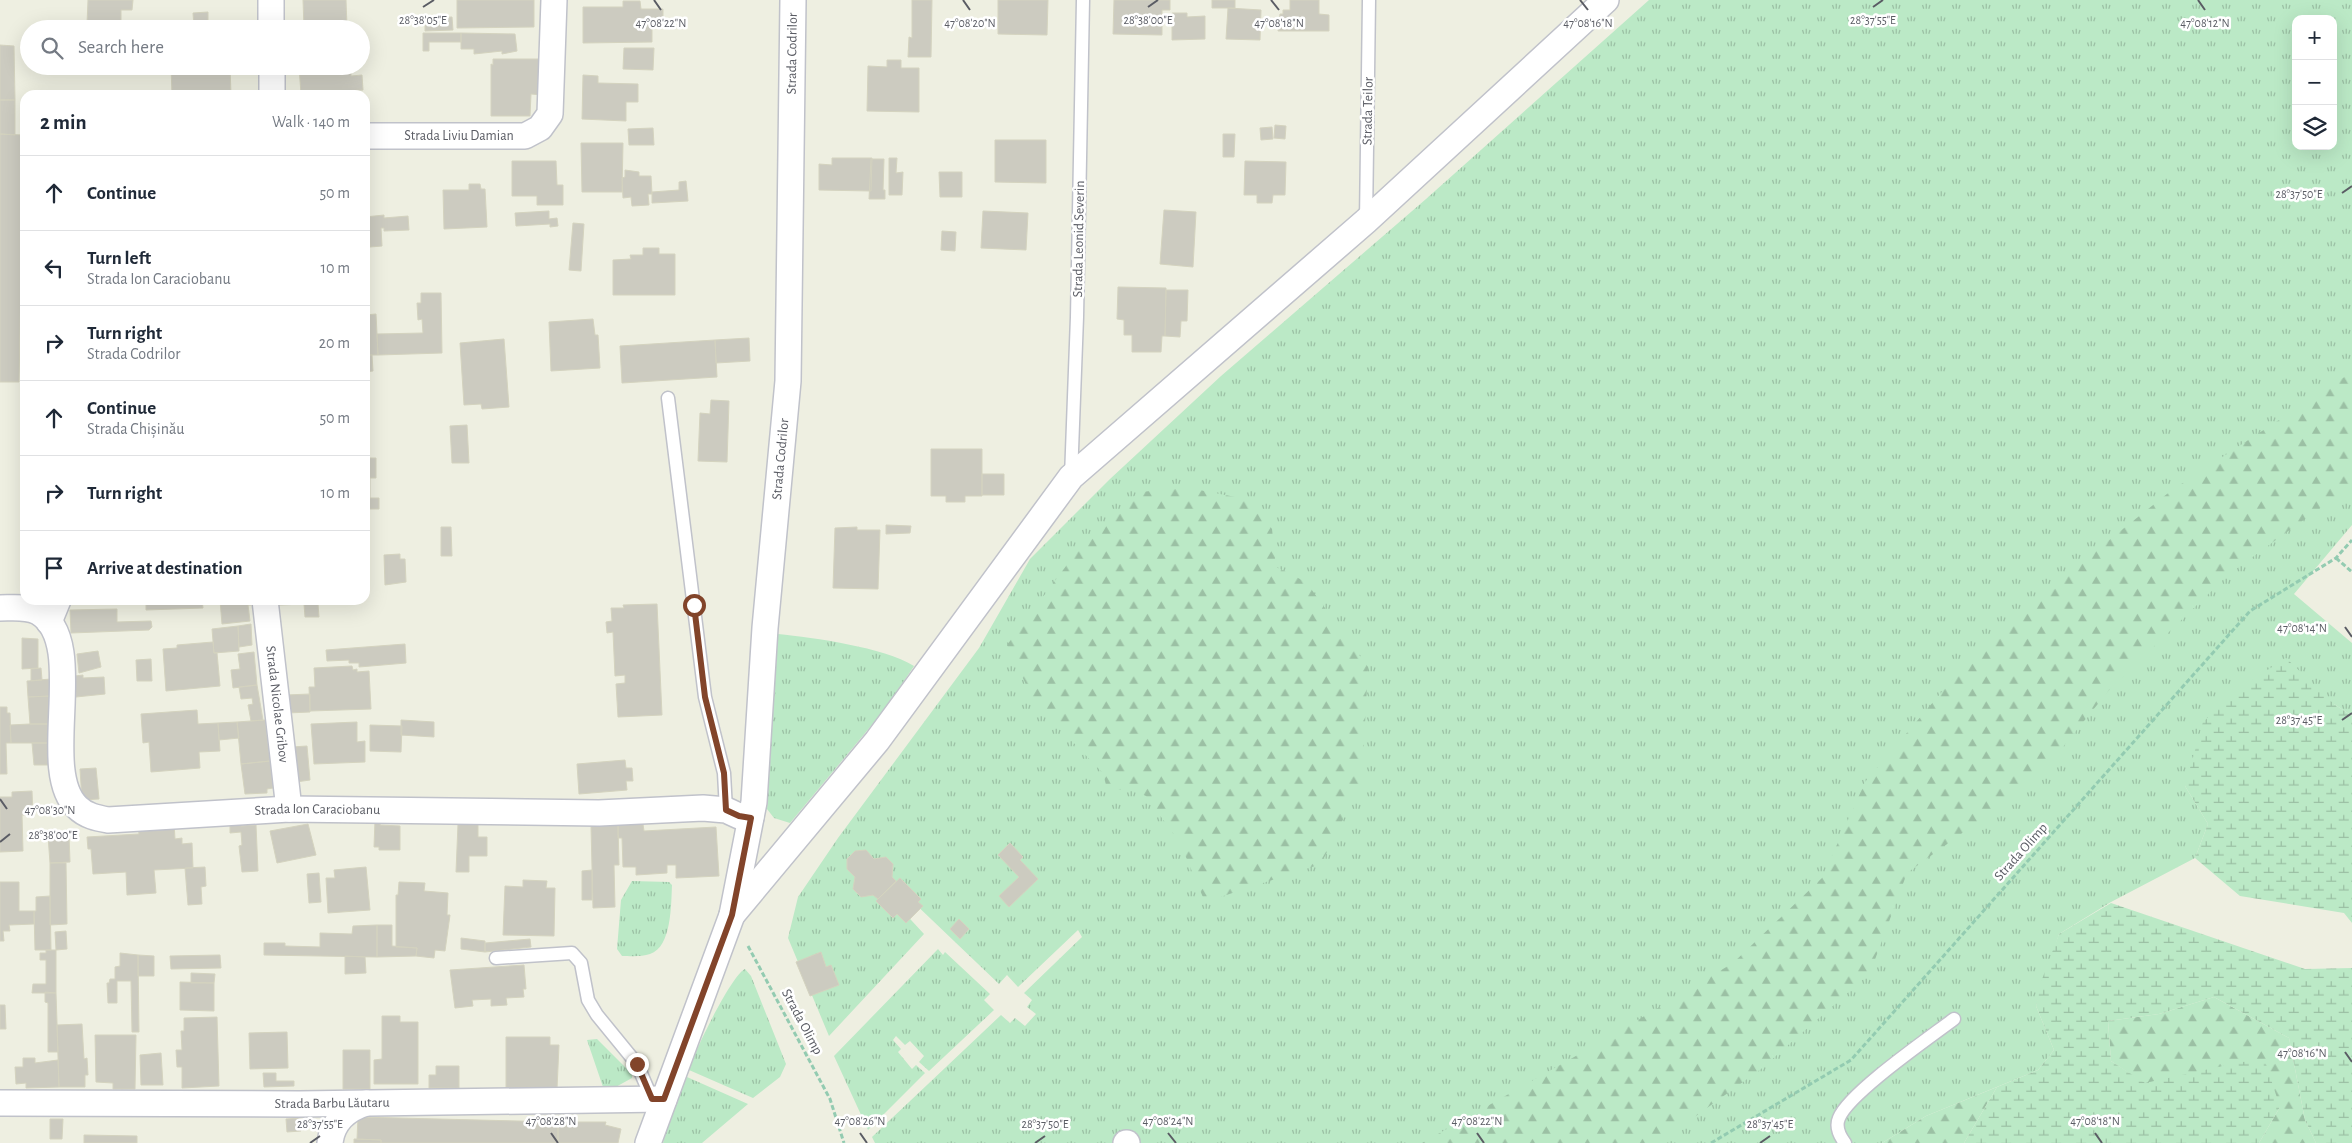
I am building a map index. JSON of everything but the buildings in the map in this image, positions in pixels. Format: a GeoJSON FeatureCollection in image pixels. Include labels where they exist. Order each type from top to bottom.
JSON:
{"type":"FeatureCollection","features":[{"type":"Feature","properties":{"kind":"street"},"geometry":{"type":"LineString","coordinates":[[271,0],[271,20]]}},
{"type":"Feature","properties":{"kind":"street","name":"Strada Liviu Damian"},"geometry":{"type":"LineString","coordinates":[[370,136],[525,136],[540,128],[550,114],[554,0]]}},
{"type":"Feature","properties":{"kind":"street","name":"Strada Codrilor"},"geometry":{"type":"LineString","coordinates":[[732,915],[751,818],[788,381],[793,0]]}},
{"type":"Feature","properties":{"kind":"street"},"geometry":{"type":"LineString","coordinates":[[648,1143],[658,1099],[732,915],[877,740],[1071,477],[1366,221],[1606,0]]}},
{"type":"Feature","properties":{"kind":"street"},"geometry":{"type":"LineString","coordinates":[[272,75],[272,90]]}},
{"type":"Feature","properties":{"kind":"street","name":"Strada Nicolae Gribov"},"geometry":{"type":"LineString","coordinates":[[266,605],[289,809]]}},
{"type":"Feature","properties":{"kind":"street","name":"Strada Ion Caraciobanu"},"geometry":{"type":"LineString","coordinates":[[0,608],[24,608],[38,612],[54,611],[62,659],[62,768],[66,791],[77,807],[92,817],[108,820],[289,809],[599,813],[704,808],[726,810],[739,816],[751,818]]}},
{"type":"Feature","properties":{"kind":"street","name":"Strada Barbu Lăutaru"},"geometry":{"type":"LineString","coordinates":[[0,1103],[367,1103],[658,1099]]}},
{"type":"Feature","properties":{"kind":"street"},"geometry":{"type":"LineString","coordinates":[[330,1143],[331,1133],[343,1116],[357,1106],[367,1103]]}},
{"type":"Feature","properties":{"kind":"lane","name":"Strada Leonid Severin"},"geometry":{"type":"LineString","coordinates":[[1071,477],[1078,317],[1083,0]]}},
{"type":"Feature","properties":{"kind":"lane","name":"Strada Teilor"},"geometry":{"type":"LineString","coordinates":[[1366,221],[1369,0]]}},
{"type":"Feature","properties":{"kind":"lane"},"geometry":{"type":"LineString","coordinates":[[668,398],[705,697],[724,773],[726,810]]}},
{"type":"Feature","properties":{"kind":"lane"},"geometry":{"type":"LineString","coordinates":[[496,958],[572,952],[581,963],[588,1000],[596,1015],[637,1064],[658,1099]]}},
{"type":"Feature","properties":{"kind":"lane"},"geometry":{"type":"LineString","coordinates":[[1845,1143],[1838,1132],[1838,1119],[1842,1112],[1860,1092],[1954,1019]]}},
{"type":"Feature","properties":{"kind":"path","name":"Strada Olimp"},"geometry":{"type":"LineString","coordinates":[[1711,1143],[1851,1060],[2250,611],[2336,558],[2352,540]]}},
{"type":"Feature","properties":{"kind":"path"},"geometry":{"type":"LineString","coordinates":[[2336,558],[2352,572]]}},
{"type":"Feature","properties":{"kind":"path","name":"Strada Olimp"},"geometry":{"type":"LineString","coordinates":[[732,915],[830,1098],[844,1143]]}},
{"type":"Feature","properties":{"kind":"green space"},"geometry":{"type":"Polygon","coordinates":[[[1649,0],[2352,0],[2352,525],[2294,594],[2352,643],[2352,716],[2334,704],[2185,786],[2208,824],[2195,858],[2111,902],[2059,934],[2036,1006],[2054,1050],[2038,1070],[1926,1116],[1882,1143],[875,1143],[872,1137],[1001,1015],[1010,1023],[1015,1018],[1025,1026],[1036,1014],[1027,1007],[1032,1000],[1024,993],[1082,937],[1078,930],[1018,987],[1007,975],[999,984],[909,898],[900,908],[924,934],[829,1036],[788,938],[798,897],[838,838],[979,648],[1030,559],[1110,479],[1221,376],[1426,199],[1649,0]]]}},
{"type":"Feature","properties":{"kind":"green space"},"geometry":{"type":"Polygon","coordinates":[[[2352,372],[2352,485],[2229,574],[2110,689],[2037,779],[1907,873],[1870,973],[1761,1069],[1671,1134],[1655,1143],[1422,1143],[1606,1039],[1733,963],[1822,878],[1865,782],[1992,633],[2172,490],[2352,372]]]}},
{"type":"Feature","properties":{"kind":"green space"},"geometry":{"type":"Polygon","coordinates":[[[1189,488],[1251,500],[1272,529],[1276,567],[1306,582],[1368,667],[1362,781],[1321,864],[1205,902],[1180,843],[1146,796],[1132,790],[1107,789],[1103,773],[1035,703],[1007,645],[1081,546],[1139,492],[1189,488]]]}},
{"type":"Feature","properties":{"kind":"green space"},"geometry":{"type":"Polygon","coordinates":[[[778,634],[829,641],[867,649],[901,659],[914,666],[886,708],[790,823],[774,818],[767,809],[778,634]]]}},
{"type":"Feature","properties":{"kind":"green space"},"geometry":{"type":"Polygon","coordinates":[[[2286,658],[2334,704],[2352,716],[2352,923],[2344,913],[2240,896],[2195,858],[2208,824],[2185,786],[2203,722],[2238,689],[2286,658]]]}},
{"type":"Feature","properties":{"kind":"green space"},"geometry":{"type":"Polygon","coordinates":[[[632,881],[669,882],[672,885],[669,924],[663,943],[657,950],[643,956],[622,956],[617,949],[621,900],[632,881]]]}},
{"type":"Feature","properties":{"kind":"green space"},"geometry":{"type":"Polygon","coordinates":[[[2111,903],[2305,969],[2352,968],[2352,1143],[2316,1143],[2305,1120],[2289,1038],[2214,997],[2159,1014],[2108,1021],[2111,1061],[2145,1083],[2241,1062],[2265,1061],[2280,1107],[2259,1143],[1964,1143],[1997,1087],[2038,1070],[2054,1050],[2036,1006],[2041,982],[2059,934],[2111,903]]]}},
{"type":"Feature","properties":{"kind":"green space"},"geometry":{"type":"Polygon","coordinates":[[[938,949],[943,955],[945,952],[990,994],[984,1000],[994,1010],[929,1071],[919,1062],[924,1056],[910,1041],[905,1045],[896,1036],[893,1040],[901,1049],[898,1052],[912,1069],[916,1065],[925,1073],[868,1130],[834,1056],[938,949]]]}},
{"type":"Feature","properties":{"kind":"green space"},"geometry":{"type":"Polygon","coordinates":[[[745,969],[751,976],[786,1064],[780,1077],[753,1098],[689,1070],[705,1032],[723,999],[739,974],[745,969]]]}},
{"type":"Feature","properties":{"kind":"green space"},"geometry":{"type":"Polygon","coordinates":[[[2214,997],[2289,1038],[2305,1120],[2316,1143],[2259,1143],[2280,1107],[2188,1075],[2145,1084],[2111,1061],[2108,1021],[2159,1014],[2214,997]]]}},
{"type":"Feature","properties":{"kind":"green space"},"geometry":{"type":"Polygon","coordinates":[[[597,1039],[632,1074],[632,1078],[603,1094],[595,1088],[603,1087],[587,1040],[597,1039]]]}},
{"type":"Feature","properties":{"kind":"green space"},"geometry":{"type":"Polygon","coordinates":[[[687,1077],[748,1104],[702,1143],[663,1143],[671,1112],[687,1077]]]}},
{"type":"Feature","properties":{"kind":"green space"},"geometry":{"type":"Polygon","coordinates":[[[1997,1087],[1964,1143],[1882,1143],[1926,1116],[1997,1087]]]}},
{"type":"Feature","properties":{"kind":"route"},"geometry":{"type":"LineString","coordinates":[[637,1064],[652,1099],[664,1099],[732,915],[751,818],[739,816],[726,810],[724,773],[705,697],[694,605]]}}]}
